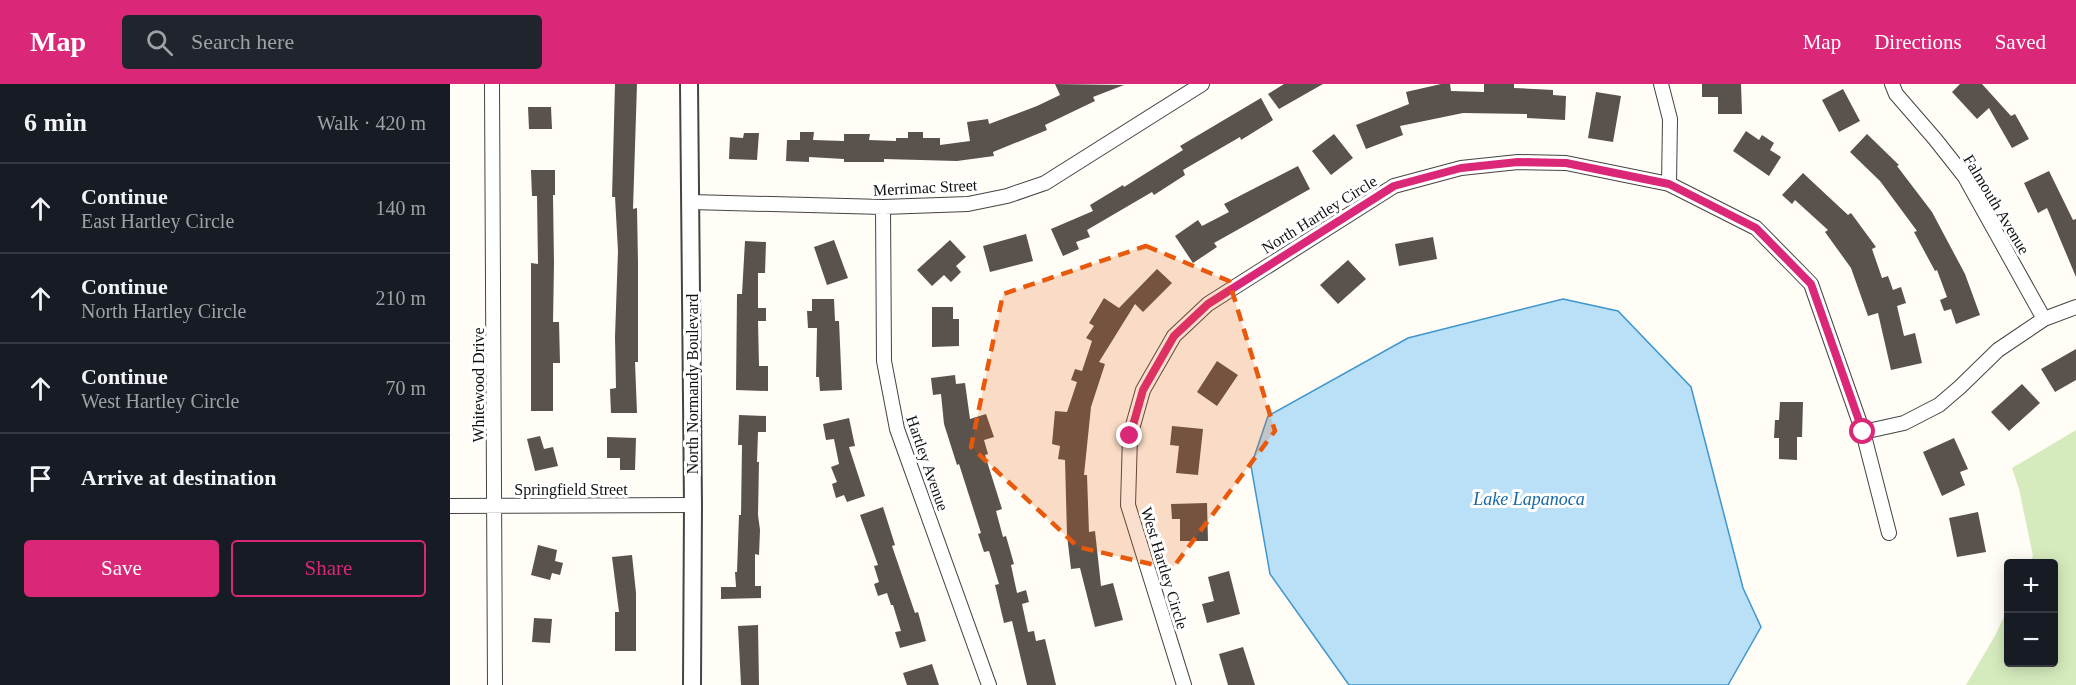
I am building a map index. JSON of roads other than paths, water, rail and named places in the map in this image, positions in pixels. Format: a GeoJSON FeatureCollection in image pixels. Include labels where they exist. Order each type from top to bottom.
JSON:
{"type":"FeatureCollection","features":[{"type":"Feature","properties":{"kind":"street","name":"Whitewood Drive"},"geometry":{"type":"LineString","coordinates":[[492,84],[495,685]]}},
{"type":"Feature","properties":{"kind":"street","name":"North Normandy Boulevard"},"geometry":{"type":"LineString","coordinates":[[689,84],[693,504],[692,685]]}},
{"type":"Feature","properties":{"kind":"street","name":"Merrimac Street"},"geometry":{"type":"LineString","coordinates":[[691,202],[883,207],[968,204],[1007,196],[1044,183],[1202,84]]}},
{"type":"Feature","properties":{"kind":"street"},"geometry":{"type":"LineString","coordinates":[[1661,84],[1670,119],[1669,184]]}},
{"type":"Feature","properties":{"kind":"street","name":"Falmouth Avenue"},"geometry":{"type":"LineString","coordinates":[[1892,84],[1896,94],[1965,177],[2044,318]]}},
{"type":"Feature","properties":{"kind":"street","name":"North Hartley Circle"},"geometry":{"type":"LineString","coordinates":[[1208,304],[1394,186],[1450,171],[1518,162],[1566,163],[1669,184],[1756,228],[1811,284],[1863,432],[1889,533]]}},
{"type":"Feature","properties":{"kind":"street","name":"Hartley Avenue"},"geometry":{"type":"LineString","coordinates":[[883,207],[884,361],[897,429],[989,685]]}},
{"type":"Feature","properties":{"kind":"street","name":"West Hartley Circle"},"geometry":{"type":"LineString","coordinates":[[1184,685],[1128,505],[1130,436],[1143,390],[1174,336],[1208,304]]}},
{"type":"Feature","properties":{"kind":"street"},"geometry":{"type":"LineString","coordinates":[[1863,432],[1904,423],[1939,405],[1998,350],[2044,318],[2076,308]]}},
{"type":"Feature","properties":{"kind":"street","name":"Springfield Street"},"geometry":{"type":"LineString","coordinates":[[450,506],[693,504]]}},
{"type":"Feature","properties":{"kind":"water","name":"Lake Lapanoca"},"geometry":{"type":"Polygon","coordinates":[[[1563,299],[1618,311],[1691,387],[1743,588],[1761,627],[1728,685],[1349,685],[1270,574],[1251,466],[1268,416],[1408,338],[1563,299]]]}}]}
